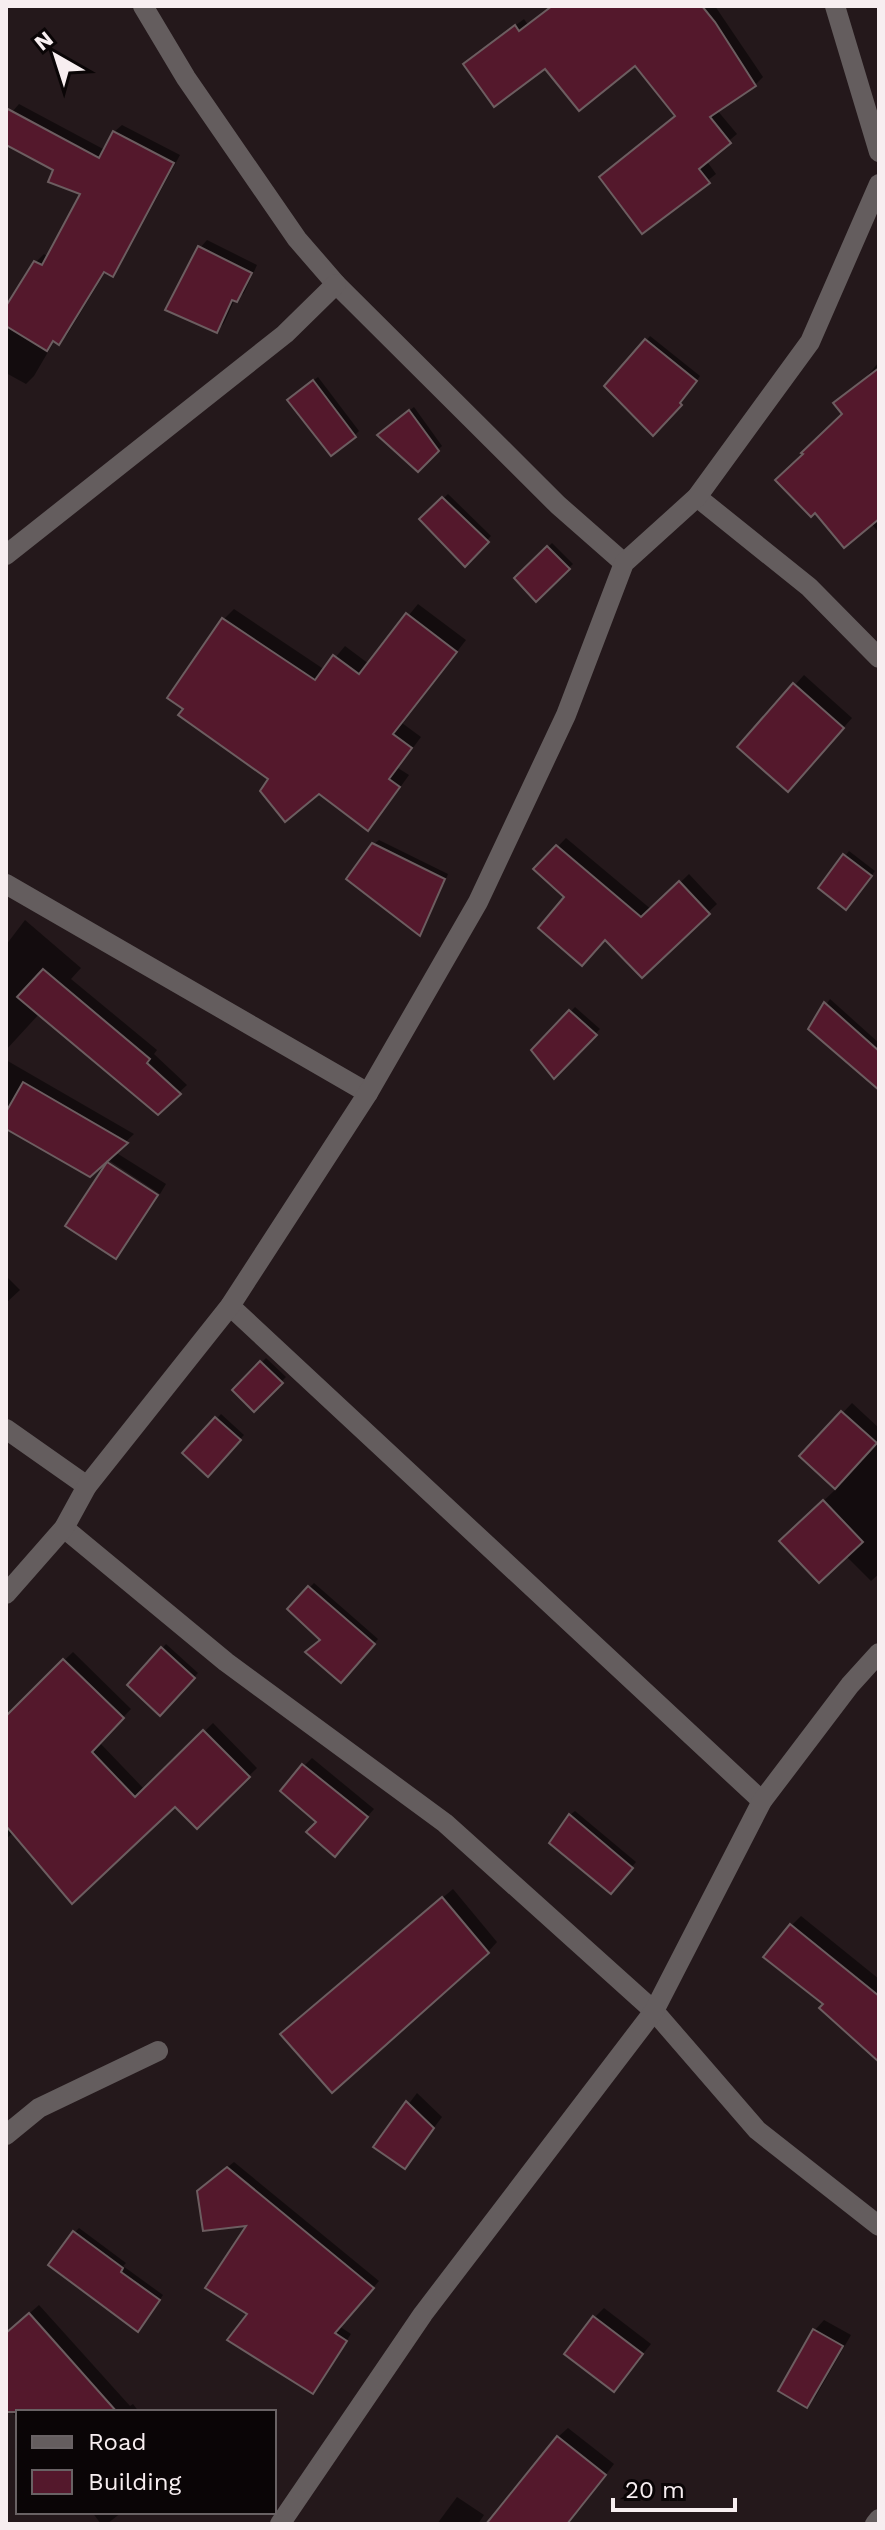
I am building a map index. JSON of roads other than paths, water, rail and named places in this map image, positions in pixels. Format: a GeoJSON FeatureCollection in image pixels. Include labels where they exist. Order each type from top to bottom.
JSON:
{"type":"FeatureCollection","features":[{"type":"Feature","properties":{"kind":"street"},"geometry":{"type":"LineString","coordinates":[[143,6],[186,78],[288,227],[336,284],[558,505],[624,563]]}},
{"type":"Feature","properties":{"kind":"street"},"geometry":{"type":"LineString","coordinates":[[835,6],[879,152]]}},
{"type":"Feature","properties":{"kind":"street"},"geometry":{"type":"LineString","coordinates":[[6,1594],[64,1528],[87,1486],[230,1306],[368,1093],[478,902],[566,715],[624,563],[697,497],[810,342],[879,184]]}},
{"type":"Feature","properties":{"kind":"street"},"geometry":{"type":"LineString","coordinates":[[6,555],[274,343],[336,284]]}},
{"type":"Feature","properties":{"kind":"street"},"geometry":{"type":"LineString","coordinates":[[697,497],[809,587],[879,658]]}},
{"type":"Feature","properties":{"kind":"street"},"geometry":{"type":"LineString","coordinates":[[6,884],[368,1093]]}},
{"type":"Feature","properties":{"kind":"street"},"geometry":{"type":"LineString","coordinates":[[230,1306],[762,1801]]}},
{"type":"Feature","properties":{"kind":"street"},"geometry":{"type":"LineString","coordinates":[[6,1429],[87,1486]]}},
{"type":"Feature","properties":{"kind":"street"},"geometry":{"type":"LineString","coordinates":[[64,1528],[226,1662],[445,1823],[654,2011],[757,2130],[879,2226]]}},
{"type":"Feature","properties":{"kind":"street"},"geometry":{"type":"LineString","coordinates":[[280,2524],[423,2314],[654,2011],[762,1801],[850,1685],[879,1653]]}},
{"type":"Feature","properties":{"kind":"street"},"geometry":{"type":"LineString","coordinates":[[6,2135],[39,2108],[158,2051]]}},
{"type":"Feature","properties":{"kind":"street"},"geometry":{"type":"LineString","coordinates":[[875,2524],[879,2519]]}}]}
